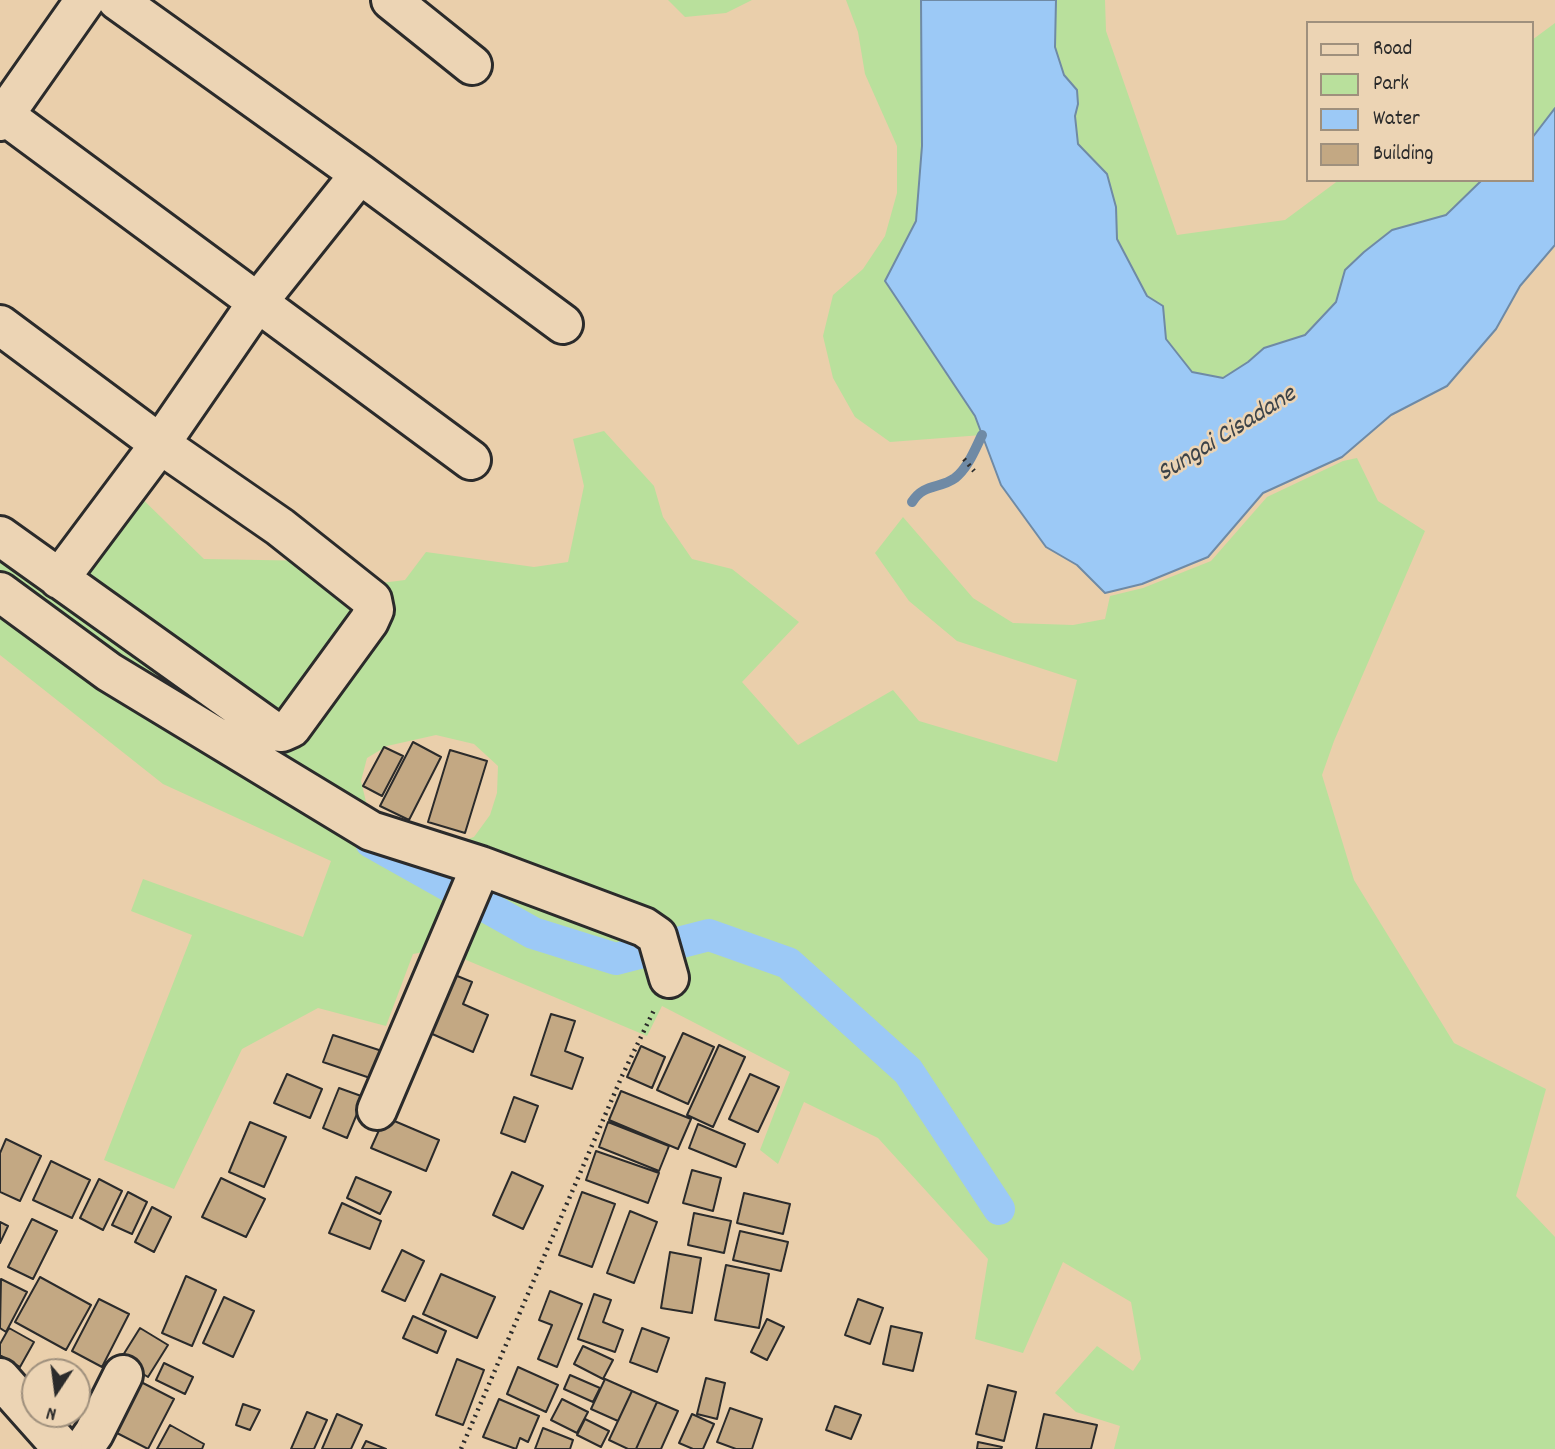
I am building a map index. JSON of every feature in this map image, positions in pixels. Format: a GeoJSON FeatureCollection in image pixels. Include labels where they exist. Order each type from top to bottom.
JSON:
{"type":"FeatureCollection","features":[{"type":"Feature","properties":{"kind":"street"},"geometry":{"type":"LineString","coordinates":[[85,0],[2,116],[471,460]]}},
{"type":"Feature","properties":{"kind":"street"},"geometry":{"type":"LineString","coordinates":[[117,0],[563,324]]}},
{"type":"Feature","properties":{"kind":"street"},"geometry":{"type":"LineString","coordinates":[[391,0],[472,65]]}},
{"type":"Feature","properties":{"kind":"street"},"geometry":{"type":"LineString","coordinates":[[59,579],[160,444],[257,303],[360,174]]}},
{"type":"Feature","properties":{"kind":"street"},"geometry":{"type":"LineString","coordinates":[[0,325],[160,444],[280,527],[372,600],[374,610],[369,621],[291,728],[282,732],[273,731],[0,536]]}},
{"type":"Feature","properties":{"kind":"street"},"geometry":{"type":"LineString","coordinates":[[0,592],[108,672],[371,831],[474,884],[645,928],[657,936],[670,978]]}},
{"type":"Feature","properties":{"kind":"street"},"geometry":{"type":"LineString","coordinates":[[377,1110],[474,884]]}},
{"type":"Feature","properties":{"kind":"street"},"geometry":{"type":"LineString","coordinates":[[83,1449],[123,1375]]}},
{"type":"Feature","properties":{"kind":"street"},"geometry":{"type":"LineString","coordinates":[[0,1378],[63,1449]]}},
{"type":"Feature","properties":{"kind":"path"},"geometry":{"type":"LineString","coordinates":[[964,459],[974,471]]}},
{"type":"Feature","properties":{"kind":"path"},"geometry":{"type":"LineString","coordinates":[[461,1449],[611,1101],[670,978]]}},
{"type":"Feature","properties":{"kind":"green space"},"geometry":{"type":"Polygon","coordinates":[[[668,0],[752,0],[726,13],[685,17],[668,0]]]}},
{"type":"Feature","properties":{"kind":"green space"},"geometry":{"type":"Polygon","coordinates":[[[846,0],[921,0],[922,146],[916,221],[885,281],[975,416],[982,435],[890,442],[855,417],[833,378],[823,336],[833,295],[863,269],[885,236],[897,193],[897,146],[865,74],[858,32],[846,0]]]}},
{"type":"Feature","properties":{"kind":"green space"},"geometry":{"type":"Polygon","coordinates":[[[1056,0],[1105,0],[1106,31],[1177,235],[1285,220],[1336,182],[1480,182],[1446,215],[1392,230],[1345,270],[1336,302],[1305,335],[1264,348],[1223,379],[1192,372],[1166,339],[1163,307],[1147,296],[1117,238],[1116,207],[1107,175],[1078,144],[1075,116],[1077,90],[1064,75],[1055,47],[1056,0]]]}},
{"type":"Feature","properties":{"kind":"green space"},"geometry":{"type":"Polygon","coordinates":[[[1555,23],[1555,108],[1534,135],[1534,39],[1555,23]]]}},
{"type":"Feature","properties":{"kind":"green space"},"geometry":{"type":"Polygon","coordinates":[[[604,431],[654,486],[663,517],[692,559],[732,569],[799,622],[742,682],[798,745],[893,690],[919,721],[1057,762],[1077,680],[957,641],[909,601],[875,553],[903,517],[973,598],[1013,623],[1073,625],[1105,619],[1110,596],[1143,588],[1211,561],[1267,497],[1343,461],[1357,458],[1378,501],[1425,531],[1334,741],[1322,775],[1354,880],[1454,1043],[1546,1089],[1516,1196],[1555,1237],[1555,1449],[1114,1449],[1120,1426],[1076,1412],[1055,1393],[1097,1346],[1133,1371],[1141,1359],[1131,1302],[1063,1262],[1023,1353],[975,1339],[988,1259],[878,1138],[804,1102],[778,1164],[760,1150],[790,1072],[662,1006],[647,1036],[440,949],[413,954],[386,1026],[318,1008],[242,1049],[174,1189],[104,1160],[192,935],[131,911],[143,879],[303,937],[331,861],[163,784],[0,655],[0,559],[58,590],[128,485],[204,559],[317,561],[333,589],[405,580],[426,552],[534,567],[568,562],[584,486],[573,439],[604,431]],[[436,735],[387,746],[367,758],[361,781],[367,806],[391,830],[456,843],[474,837],[490,815],[497,793],[498,766],[474,744],[436,735]]]}},
{"type":"Feature","properties":{"kind":"water","name":"Sungai Cisadane"},"geometry":{"type":"Polygon","coordinates":[[[921,0],[1056,0],[1055,47],[1064,75],[1077,90],[1075,116],[1078,144],[1107,174],[1116,207],[1117,239],[1147,296],[1163,306],[1166,339],[1192,372],[1223,378],[1264,348],[1305,335],[1336,302],[1345,270],[1392,230],[1446,215],[1480,182],[1534,182],[1534,135],[1555,108],[1555,245],[1520,286],[1496,329],[1447,386],[1391,415],[1342,457],[1263,493],[1208,557],[1142,584],[1105,593],[1077,565],[1046,547],[1001,485],[975,416],[885,281],[916,221],[922,146],[921,0]]]}},
{"type":"Feature","properties":{"kind":"building"},"geometry":{"type":"Polygon","coordinates":[[[413,742],[441,757],[409,820],[380,806],[413,742]]]}},
{"type":"Feature","properties":{"kind":"building"},"geometry":{"type":"Polygon","coordinates":[[[384,747],[403,756],[382,796],[363,786],[384,747]]]}},
{"type":"Feature","properties":{"kind":"building"},"geometry":{"type":"Polygon","coordinates":[[[450,750],[487,761],[465,833],[428,822],[450,750]]]}},
{"type":"Feature","properties":{"kind":"building"},"geometry":{"type":"Polygon","coordinates":[[[445,971],[472,982],[463,1004],[488,1015],[473,1052],[421,1029],[445,971]]]}},
{"type":"Feature","properties":{"kind":"building"},"geometry":{"type":"Polygon","coordinates":[[[551,1014],[575,1021],[565,1051],[583,1058],[572,1089],[531,1075],[551,1014]]]}},
{"type":"Feature","properties":{"kind":"building"},"geometry":{"type":"Polygon","coordinates":[[[683,1033],[714,1047],[688,1104],[657,1090],[683,1033]]]}},
{"type":"Feature","properties":{"kind":"building"},"geometry":{"type":"Polygon","coordinates":[[[333,1035],[382,1051],[373,1079],[323,1062],[333,1035]]]}},
{"type":"Feature","properties":{"kind":"building"},"geometry":{"type":"Polygon","coordinates":[[[719,1045],[745,1057],[713,1127],[687,1115],[719,1045]]]}},
{"type":"Feature","properties":{"kind":"building"},"geometry":{"type":"Polygon","coordinates":[[[641,1046],[665,1057],[652,1088],[627,1077],[641,1046]]]}},
{"type":"Feature","properties":{"kind":"building"},"geometry":{"type":"Polygon","coordinates":[[[287,1074],[322,1089],[310,1118],[274,1103],[287,1074]]]}},
{"type":"Feature","properties":{"kind":"building"},"geometry":{"type":"Polygon","coordinates":[[[750,1074],[779,1087],[758,1132],[729,1119],[750,1074]]]}},
{"type":"Feature","properties":{"kind":"building"},"geometry":{"type":"Polygon","coordinates":[[[339,1088],[364,1097],[347,1138],[323,1128],[339,1088]]]}},
{"type":"Feature","properties":{"kind":"building"},"geometry":{"type":"Polygon","coordinates":[[[621,1091],[691,1119],[678,1149],[609,1120],[621,1091]]]}},
{"type":"Feature","properties":{"kind":"building"},"geometry":{"type":"Polygon","coordinates":[[[514,1097],[538,1106],[525,1142],[501,1133],[514,1097]]]}},
{"type":"Feature","properties":{"kind":"building"},"geometry":{"type":"Polygon","coordinates":[[[385,1117],[439,1140],[426,1171],[371,1148],[385,1117]]]}},
{"type":"Feature","properties":{"kind":"building"},"geometry":{"type":"Polygon","coordinates":[[[250,1122],[286,1137],[264,1187],[229,1172],[250,1122]]]}},
{"type":"Feature","properties":{"kind":"building"},"geometry":{"type":"Polygon","coordinates":[[[608,1122],[669,1146],[659,1171],[599,1147],[608,1122]]]}},
{"type":"Feature","properties":{"kind":"building"},"geometry":{"type":"Polygon","coordinates":[[[698,1124],[745,1144],[736,1167],[689,1148],[698,1124]]]}},
{"type":"Feature","properties":{"kind":"building"},"geometry":{"type":"Polygon","coordinates":[[[6,1139],[41,1156],[20,1201],[0,1192],[0,1153],[6,1139]]]}},
{"type":"Feature","properties":{"kind":"building"},"geometry":{"type":"Polygon","coordinates":[[[596,1151],[659,1173],[648,1203],[586,1180],[596,1151]]]}},
{"type":"Feature","properties":{"kind":"building"},"geometry":{"type":"Polygon","coordinates":[[[51,1161],[90,1180],[72,1218],[33,1200],[51,1161]]]}},
{"type":"Feature","properties":{"kind":"building"},"geometry":{"type":"Polygon","coordinates":[[[692,1170],[721,1178],[713,1211],[683,1203],[692,1170]]]}},
{"type":"Feature","properties":{"kind":"building"},"geometry":{"type":"Polygon","coordinates":[[[512,1172],[543,1186],[523,1229],[493,1215],[512,1172]]]}},
{"type":"Feature","properties":{"kind":"building"},"geometry":{"type":"Polygon","coordinates":[[[356,1177],[391,1192],[380,1214],[347,1198],[356,1177]]]}},
{"type":"Feature","properties":{"kind":"building"},"geometry":{"type":"Polygon","coordinates":[[[221,1178],[265,1199],[246,1237],[202,1217],[221,1178]]]}},
{"type":"Feature","properties":{"kind":"building"},"geometry":{"type":"Polygon","coordinates":[[[99,1179],[122,1191],[103,1230],[80,1218],[99,1179]]]}},
{"type":"Feature","properties":{"kind":"building"},"geometry":{"type":"Polygon","coordinates":[[[128,1192],[147,1202],[132,1234],[112,1225],[128,1192]]]}},
{"type":"Feature","properties":{"kind":"building"},"geometry":{"type":"Polygon","coordinates":[[[582,1192],[615,1204],[592,1267],[559,1255],[582,1192]]]}},
{"type":"Feature","properties":{"kind":"building"},"geometry":{"type":"Polygon","coordinates":[[[744,1193],[790,1204],[783,1234],[737,1223],[744,1193]]]}},
{"type":"Feature","properties":{"kind":"building"},"geometry":{"type":"Polygon","coordinates":[[[342,1203],[381,1221],[370,1249],[329,1233],[342,1203]]]}},
{"type":"Feature","properties":{"kind":"building"},"geometry":{"type":"Polygon","coordinates":[[[152,1207],[171,1217],[154,1252],[135,1242],[152,1207]]]}},
{"type":"Feature","properties":{"kind":"building"},"geometry":{"type":"Polygon","coordinates":[[[630,1211],[657,1222],[634,1283],[607,1273],[630,1211]]]}},
{"type":"Feature","properties":{"kind":"building"},"geometry":{"type":"Polygon","coordinates":[[[694,1213],[731,1221],[724,1253],[688,1245],[694,1213]]]}},
{"type":"Feature","properties":{"kind":"building"},"geometry":{"type":"Polygon","coordinates":[[[32,1219],[57,1231],[33,1279],[8,1267],[32,1219]]]}},
{"type":"Feature","properties":{"kind":"building"},"geometry":{"type":"Polygon","coordinates":[[[0,1222],[8,1226],[0,1243],[0,1222]]]}},
{"type":"Feature","properties":{"kind":"building"},"geometry":{"type":"Polygon","coordinates":[[[740,1231],[788,1242],[781,1271],[733,1260],[740,1231]]]}},
{"type":"Feature","properties":{"kind":"building"},"geometry":{"type":"Polygon","coordinates":[[[402,1250],[424,1261],[405,1301],[382,1291],[402,1250]]]}},
{"type":"Feature","properties":{"kind":"building"},"geometry":{"type":"Polygon","coordinates":[[[670,1252],[701,1258],[692,1313],[661,1308],[670,1252]]]}},
{"type":"Feature","properties":{"kind":"building"},"geometry":{"type":"Polygon","coordinates":[[[726,1265],[769,1274],[759,1328],[715,1320],[726,1265]]]}},
{"type":"Feature","properties":{"kind":"building"},"geometry":{"type":"Polygon","coordinates":[[[441,1274],[495,1297],[477,1338],[423,1314],[441,1274]]]}},
{"type":"Feature","properties":{"kind":"building"},"geometry":{"type":"Polygon","coordinates":[[[186,1276],[216,1290],[192,1346],[162,1333],[186,1276]]]}},
{"type":"Feature","properties":{"kind":"building"},"geometry":{"type":"Polygon","coordinates":[[[40,1277],[91,1305],[66,1350],[15,1322],[40,1277]]]}},
{"type":"Feature","properties":{"kind":"building"},"geometry":{"type":"Polygon","coordinates":[[[1,1279],[27,1292],[6,1332],[0,1328],[1,1279]]]}},
{"type":"Feature","properties":{"kind":"building"},"geometry":{"type":"Polygon","coordinates":[[[550,1291],[582,1304],[557,1367],[538,1359],[552,1325],[539,1320],[550,1291]]]}},
{"type":"Feature","properties":{"kind":"building"},"geometry":{"type":"Polygon","coordinates":[[[594,1294],[611,1300],[603,1322],[623,1330],[615,1352],[578,1339],[594,1294]]]}},
{"type":"Feature","properties":{"kind":"building"},"geometry":{"type":"Polygon","coordinates":[[[224,1297],[254,1311],[233,1357],[203,1343],[224,1297]]]}},
{"type":"Feature","properties":{"kind":"building"},"geometry":{"type":"Polygon","coordinates":[[[99,1299],[129,1314],[102,1367],[91,1361],[91,1358],[72,1351],[99,1299]]]}},
{"type":"Feature","properties":{"kind":"building"},"geometry":{"type":"Polygon","coordinates":[[[858,1299],[883,1308],[870,1344],[845,1335],[858,1299]]]}},
{"type":"Feature","properties":{"kind":"building"},"geometry":{"type":"Polygon","coordinates":[[[413,1316],[446,1331],[437,1353],[403,1338],[413,1316]]]}},
{"type":"Feature","properties":{"kind":"building"},"geometry":{"type":"Polygon","coordinates":[[[767,1319],[784,1327],[767,1360],[751,1352],[767,1319]]]}},
{"type":"Feature","properties":{"kind":"building"},"geometry":{"type":"Polygon","coordinates":[[[891,1326],[922,1333],[913,1371],[883,1364],[891,1326]]]}},
{"type":"Feature","properties":{"kind":"building"},"geometry":{"type":"Polygon","coordinates":[[[9,1328],[34,1342],[25,1358],[21,1358],[20,1367],[0,1355],[0,1344],[9,1328]]]}},
{"type":"Feature","properties":{"kind":"building"},"geometry":{"type":"Polygon","coordinates":[[[140,1328],[168,1345],[148,1377],[120,1360],[140,1328]]]}},
{"type":"Feature","properties":{"kind":"building"},"geometry":{"type":"Polygon","coordinates":[[[642,1328],[669,1338],[657,1372],[630,1362],[642,1328]]]}},
{"type":"Feature","properties":{"kind":"building"},"geometry":{"type":"Polygon","coordinates":[[[583,1346],[613,1360],[603,1379],[574,1364],[583,1346]]]}},
{"type":"Feature","properties":{"kind":"building"},"geometry":{"type":"Polygon","coordinates":[[[457,1359],[484,1370],[463,1425],[436,1415],[457,1359]]]}},
{"type":"Feature","properties":{"kind":"building"},"geometry":{"type":"Polygon","coordinates":[[[164,1363],[193,1377],[185,1394],[156,1380],[164,1363]]]}},
{"type":"Feature","properties":{"kind":"building"},"geometry":{"type":"Polygon","coordinates":[[[518,1367],[558,1385],[546,1412],[507,1394],[518,1367]]]}},
{"type":"Feature","properties":{"kind":"building"},"geometry":{"type":"Polygon","coordinates":[[[570,1375],[600,1388],[593,1402],[564,1389],[570,1375]]]}},
{"type":"Feature","properties":{"kind":"building"},"geometry":{"type":"Polygon","coordinates":[[[706,1378],[725,1383],[717,1419],[697,1414],[706,1378]]]}},
{"type":"Feature","properties":{"kind":"building"},"geometry":{"type":"Polygon","coordinates":[[[605,1379],[632,1391],[618,1421],[591,1409],[605,1379]]]}},
{"type":"Feature","properties":{"kind":"building"},"geometry":{"type":"Polygon","coordinates":[[[141,1382],[174,1399],[148,1449],[115,1432],[141,1382]]]}},
{"type":"Feature","properties":{"kind":"building"},"geometry":{"type":"Polygon","coordinates":[[[988,1385],[1016,1392],[1004,1441],[976,1434],[988,1385]]]}},
{"type":"Feature","properties":{"kind":"building"},"geometry":{"type":"Polygon","coordinates":[[[632,1391],[657,1402],[636,1449],[628,1449],[609,1440],[632,1391]]]}},
{"type":"Feature","properties":{"kind":"building"},"geometry":{"type":"Polygon","coordinates":[[[499,1399],[539,1416],[528,1442],[520,1438],[516,1449],[483,1437],[499,1399]]]}},
{"type":"Feature","properties":{"kind":"building"},"geometry":{"type":"Polygon","coordinates":[[[562,1399],[588,1412],[577,1433],[551,1420],[562,1399]]]}},
{"type":"Feature","properties":{"kind":"building"},"geometry":{"type":"Polygon","coordinates":[[[657,1402],[678,1411],[661,1449],[636,1449],[657,1402]]]}},
{"type":"Feature","properties":{"kind":"building"},"geometry":{"type":"Polygon","coordinates":[[[243,1404],[260,1410],[250,1430],[236,1425],[243,1404]]]}},
{"type":"Feature","properties":{"kind":"building"},"geometry":{"type":"Polygon","coordinates":[[[835,1406],[861,1415],[851,1439],[826,1430],[835,1406]]]}},
{"type":"Feature","properties":{"kind":"building"},"geometry":{"type":"Polygon","coordinates":[[[730,1408],[762,1419],[752,1449],[736,1449],[717,1442],[730,1408]]]}},
{"type":"Feature","properties":{"kind":"building"},"geometry":{"type":"Polygon","coordinates":[[[307,1412],[327,1420],[314,1449],[291,1449],[307,1412]]]}},
{"type":"Feature","properties":{"kind":"building"},"geometry":{"type":"Polygon","coordinates":[[[337,1414],[362,1425],[351,1449],[322,1449],[337,1414]]]}},
{"type":"Feature","properties":{"kind":"building"},"geometry":{"type":"Polygon","coordinates":[[[692,1414],[714,1424],[703,1449],[693,1449],[679,1443],[692,1414]]]}},
{"type":"Feature","properties":{"kind":"building"},"geometry":{"type":"Polygon","coordinates":[[[1044,1414],[1097,1425],[1091,1449],[1036,1449],[1044,1414]]]}},
{"type":"Feature","properties":{"kind":"building"},"geometry":{"type":"Polygon","coordinates":[[[585,1419],[609,1431],[601,1447],[577,1435],[585,1419]]]}},
{"type":"Feature","properties":{"kind":"building"},"geometry":{"type":"Polygon","coordinates":[[[170,1425],[204,1444],[202,1449],[157,1449],[170,1425]]]}},
{"type":"Feature","properties":{"kind":"building"},"geometry":{"type":"Polygon","coordinates":[[[543,1428],[573,1440],[570,1449],[535,1449],[543,1428]]]}},
{"type":"Feature","properties":{"kind":"building"},"geometry":{"type":"Polygon","coordinates":[[[366,1441],[386,1449],[362,1449],[366,1441]]]}},
{"type":"Feature","properties":{"kind":"building"},"geometry":{"type":"Polygon","coordinates":[[[978,1442],[1002,1447],[977,1449],[978,1442]]]}},
{"type":"Feature","properties":{"kind":"waterway"},"geometry":{"type":"LineString","coordinates":[[912,502],[927,489],[960,474],[982,435]]}},
{"type":"Feature","properties":{"kind":"waterway"},"geometry":{"type":"LineString","coordinates":[[371,842],[533,933],[616,959],[709,935],[788,963],[908,1071],[999,1209]]}}]}
